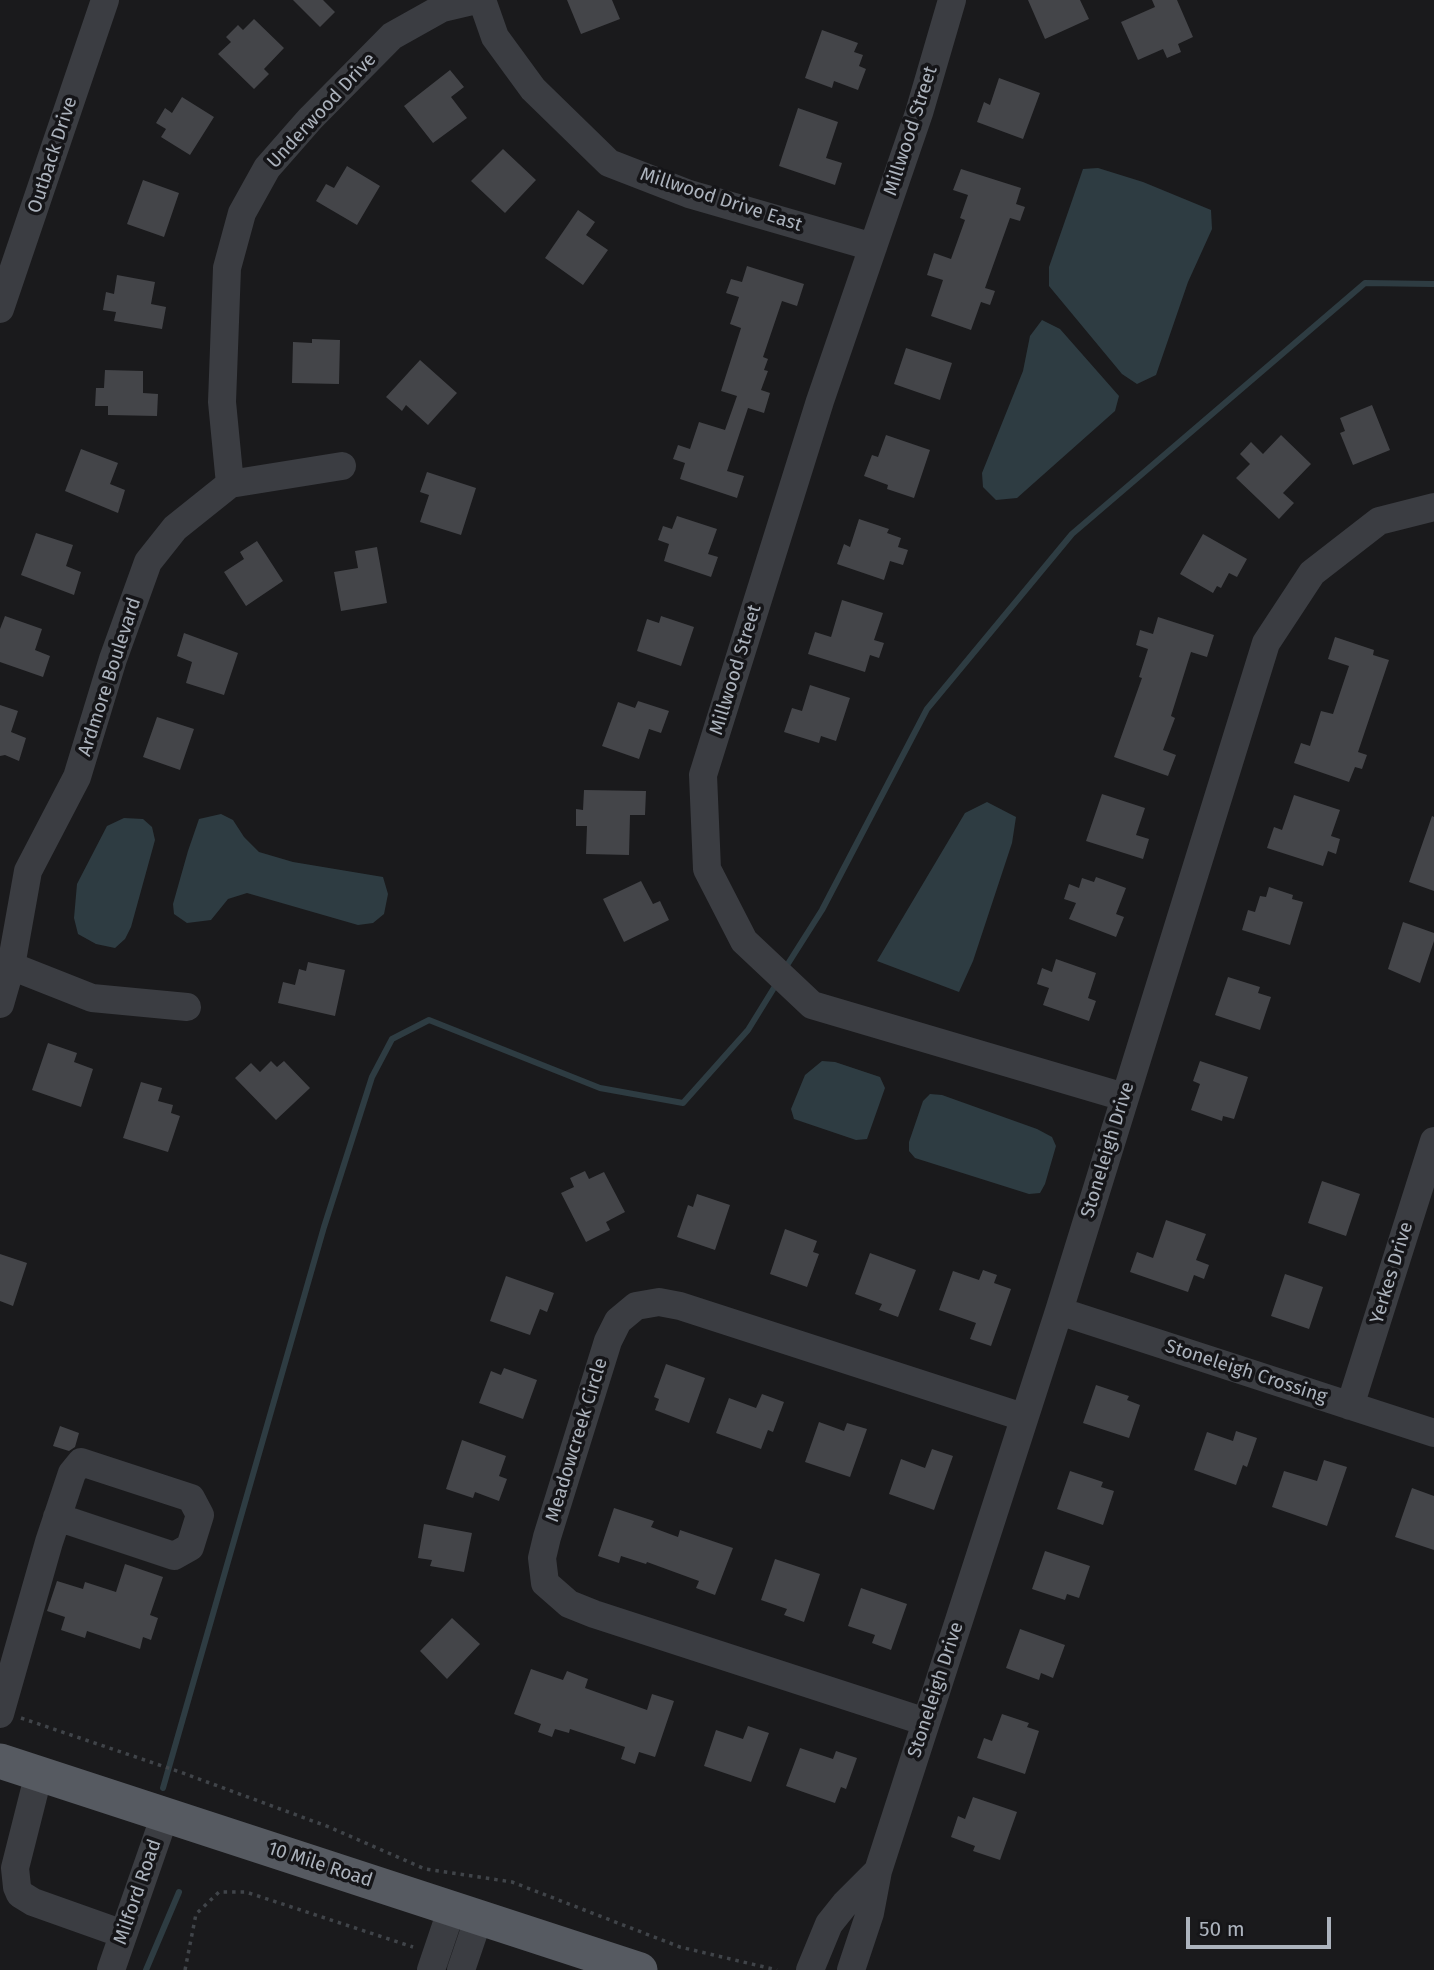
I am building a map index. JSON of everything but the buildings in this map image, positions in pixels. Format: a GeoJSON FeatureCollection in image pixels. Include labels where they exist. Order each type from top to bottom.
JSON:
{"type":"FeatureCollection","features":[{"type":"Feature","properties":{"kind":"main road","name":"10 Mile Road"},"geometry":{"type":"LineString","coordinates":[[0,1760],[640,1970]]}},
{"type":"Feature","properties":{"kind":"street","name":"Outback Drive"},"geometry":{"type":"LineString","coordinates":[[0,309],[106,0]]}},
{"type":"Feature","properties":{"kind":"street","name":"Underwood Drive"},"geometry":{"type":"LineString","coordinates":[[230,484],[222,402],[227,268],[242,212],[267,168],[310,119],[393,36],[442,8],[476,0]]}},
{"type":"Feature","properties":{"kind":"street","name":"Millwood Drive East"},"geometry":{"type":"LineString","coordinates":[[482,0],[495,37],[533,89],[609,163],[689,194],[873,247]]}},
{"type":"Feature","properties":{"kind":"street","name":"Millwood Street"},"geometry":{"type":"LineString","coordinates":[[952,0],[919,113],[820,401],[703,775],[707,869],[744,941],[812,1005],[1124,1097]]}},
{"type":"Feature","properties":{"kind":"street","name":"Ardmore Boulevard"},"geometry":{"type":"LineString","coordinates":[[0,1004],[11,966],[28,871],[77,776],[113,659],[148,562],[175,528],[230,484],[342,466]]}},
{"type":"Feature","properties":{"kind":"street","name":"Stoneleigh Drive"},"geometry":{"type":"LineString","coordinates":[[851,1970],[870,1913],[878,1871],[1059,1311],[1266,643],[1312,573],[1379,521],[1434,507]]}},
{"type":"Feature","properties":{"kind":"street"},"geometry":{"type":"LineString","coordinates":[[11,966],[92,998],[187,1007]]}},
{"type":"Feature","properties":{"kind":"street","name":"Yerkes Drive"},"geometry":{"type":"LineString","coordinates":[[1350,1406],[1434,1141]]}},
{"type":"Feature","properties":{"kind":"street","name":"Meadowcreek Circle"},"geometry":{"type":"LineString","coordinates":[[926,1722],[594,1614],[569,1604],[545,1583],[542,1558],[547,1537],[608,1341],[618,1321],[636,1306],[659,1302],[680,1306],[1023,1417]]}},
{"type":"Feature","properties":{"kind":"street","name":"Stoneleigh Crossing"},"geometry":{"type":"LineString","coordinates":[[1059,1311],[1434,1433]]}},
{"type":"Feature","properties":{"kind":"street"},"geometry":{"type":"LineString","coordinates":[[0,1713],[57,1517],[72,1473],[81,1462],[191,1498],[200,1514],[190,1547],[174,1556],[57,1517]]}},
{"type":"Feature","properties":{"kind":"street"},"geometry":{"type":"LineString","coordinates":[[39,1773],[14,1875],[20,1894],[33,1902],[123,1934]]}},
{"type":"Feature","properties":{"kind":"street","name":"Milford Road"},"geometry":{"type":"LineString","coordinates":[[111,1970],[165,1815]]}},
{"type":"Feature","properties":{"kind":"street","name":"Stoneleigh Drive"},"geometry":{"type":"LineString","coordinates":[[810,1970],[829,1924],[878,1871]]}},
{"type":"Feature","properties":{"kind":"street"},"geometry":{"type":"LineString","coordinates":[[434,1962],[466,1912]]}},
{"type":"Feature","properties":{"kind":"street"},"geometry":{"type":"LineString","coordinates":[[461,1970],[466,1912]]}},
{"type":"Feature","properties":{"kind":"path"},"geometry":{"type":"LineString","coordinates":[[0,1713],[205,1781],[329,1828],[425,1869],[512,1882],[680,1947],[778,1970]]}},
{"type":"Feature","properties":{"kind":"path"},"geometry":{"type":"LineString","coordinates":[[185,1970],[196,1914],[219,1892],[246,1892],[434,1962]]}},
{"type":"Feature","properties":{"kind":"shaded area"},"geometry":{"type":"Polygon","coordinates":[[[1098,168],[1143,182],[1211,210],[1212,229],[1188,282],[1156,375],[1137,384],[1122,374],[1049,286],[1049,267],[1083,169],[1098,168]]]}},
{"type":"Feature","properties":{"kind":"shaded area"},"geometry":{"type":"Polygon","coordinates":[[[1042,320],[1060,329],[1119,396],[1115,411],[1017,498],[996,500],[983,487],[982,473],[1023,371],[1030,336],[1042,320]]]}},
{"type":"Feature","properties":{"kind":"shaded area"},"geometry":{"type":"Polygon","coordinates":[[[987,802],[1016,817],[1012,843],[973,961],[959,992],[877,961],[965,813],[987,802]]]}},
{"type":"Feature","properties":{"kind":"shaded area"},"geometry":{"type":"Polygon","coordinates":[[[221,814],[233,820],[244,837],[259,852],[293,862],[383,877],[388,894],[384,914],[373,923],[358,925],[247,893],[228,899],[211,920],[187,923],[174,914],[173,904],[188,851],[199,819],[221,814]]]}},
{"type":"Feature","properties":{"kind":"shaded area"},"geometry":{"type":"Polygon","coordinates":[[[124,818],[143,819],[152,827],[155,840],[131,927],[125,939],[115,948],[96,944],[78,934],[74,918],[77,884],[107,826],[124,818]]]}},
{"type":"Feature","properties":{"kind":"shaded area"},"geometry":{"type":"Polygon","coordinates":[[[822,1061],[835,1062],[880,1077],[885,1088],[867,1139],[856,1140],[794,1119],[791,1109],[805,1075],[822,1061]]]}},
{"type":"Feature","properties":{"kind":"shaded area"},"geometry":{"type":"Polygon","coordinates":[[[930,1094],[942,1095],[1037,1129],[1052,1137],[1056,1146],[1040,1193],[1029,1194],[915,1158],[909,1151],[909,1142],[923,1101],[930,1094]]]}},
{"type":"Feature","properties":{"kind":"waterway"},"geometry":{"type":"LineString","coordinates":[[784,970],[822,910],[927,709],[1072,534],[1365,283],[1434,284]]}},
{"type":"Feature","properties":{"kind":"waterway"},"geometry":{"type":"LineString","coordinates":[[163,1788],[324,1227],[372,1077],[392,1039],[429,1020],[600,1088],[683,1103],[748,1030],[777,983]]}},
{"type":"Feature","properties":{"kind":"waterway"},"geometry":{"type":"LineString","coordinates":[[146,1970],[179,1892]]}}]}
